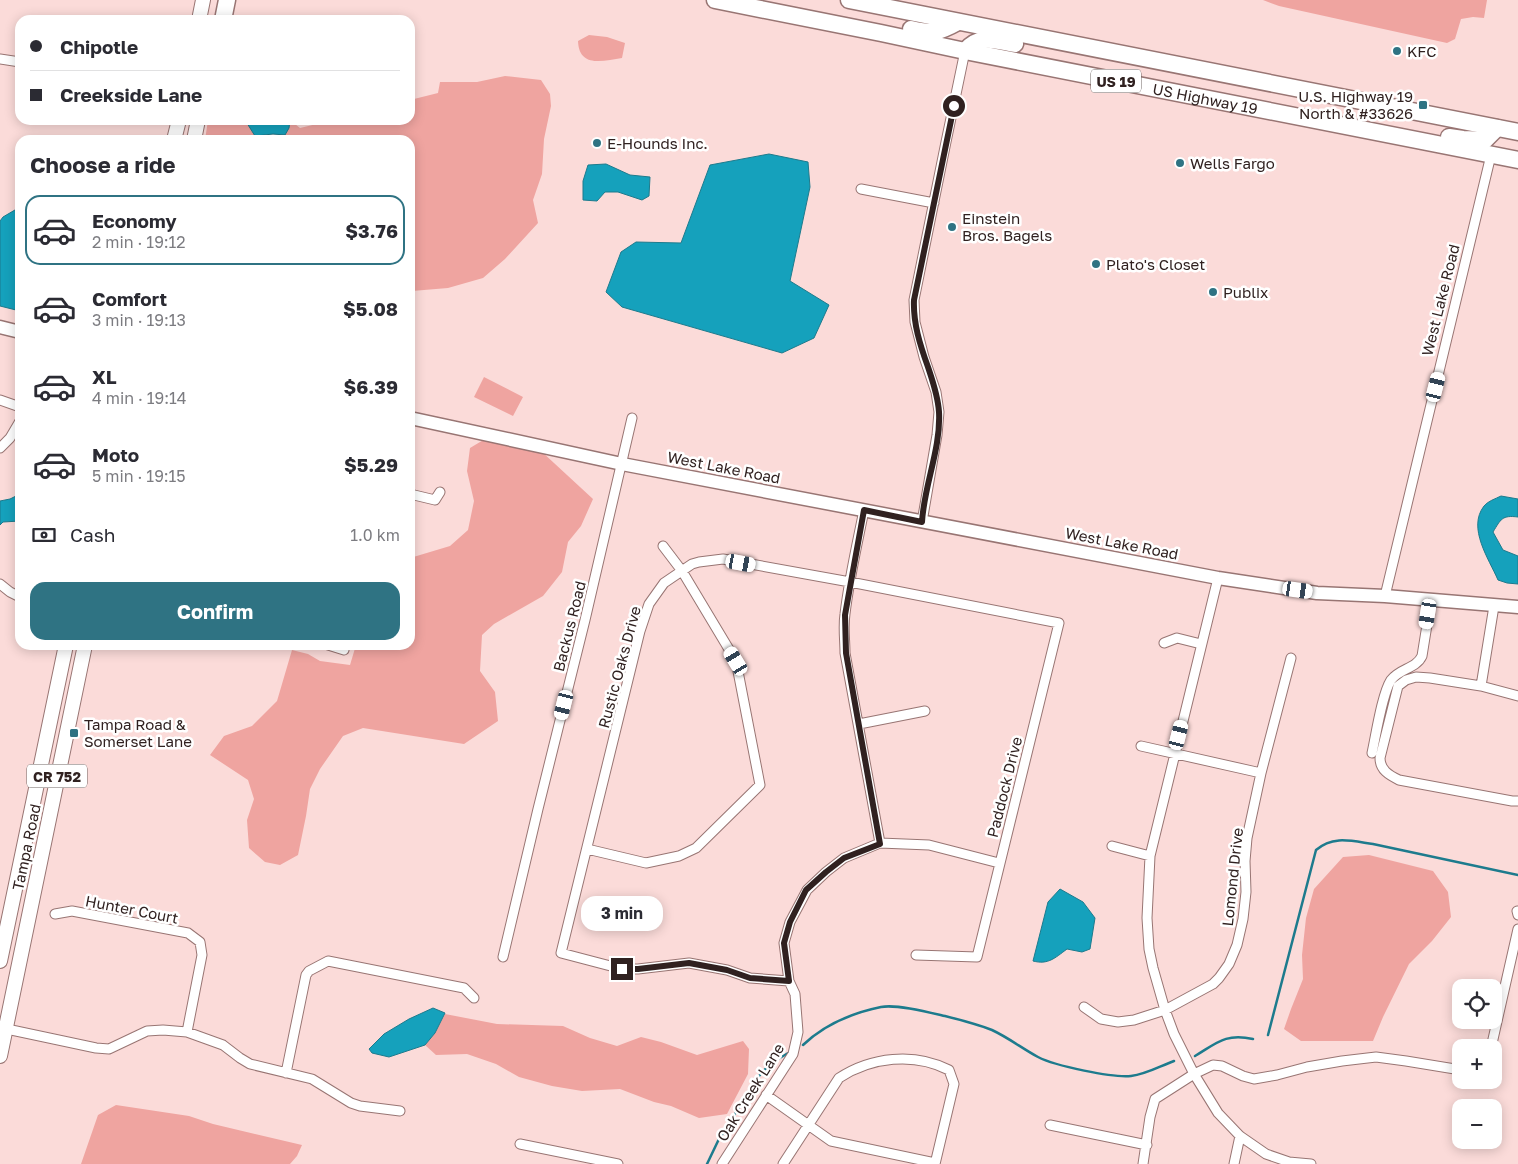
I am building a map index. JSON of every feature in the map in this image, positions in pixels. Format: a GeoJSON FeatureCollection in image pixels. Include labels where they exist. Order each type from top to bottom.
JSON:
{"type":"FeatureCollection","features":[{"type":"Feature","properties":{"kind":"highway"},"geometry":{"type":"LineString","coordinates":[[223,15],[227,0]]}},
{"type":"Feature","properties":{"kind":"highway","name":"US Highway 19"},"geometry":{"type":"LineString","coordinates":[[715,0],[1518,160]]}},
{"type":"Feature","properties":{"kind":"highway","name":"US Highway 19"},"geometry":{"type":"LineString","coordinates":[[849,0],[1518,132]]}},
{"type":"Feature","properties":{"kind":"highway"},"geometry":{"type":"LineString","coordinates":[[881,33],[890,26],[937,32],[958,22]]}},
{"type":"Feature","properties":{"kind":"highway"},"geometry":{"type":"LineString","coordinates":[[966,51],[972,43],[979,40],[995,40],[1064,54],[1121,54]]}},
{"type":"Feature","properties":{"kind":"highway"},"geometry":{"type":"LineString","coordinates":[[1316,121],[1360,119],[1463,139],[1485,140],[1496,128]]}},
{"type":"Feature","properties":{"kind":"main road"},"geometry":{"type":"LineString","coordinates":[[200,15],[203,0]]}},
{"type":"Feature","properties":{"kind":"main road"},"geometry":{"type":"LineString","coordinates":[[218,15],[220,0]]}},
{"type":"Feature","properties":{"kind":"main road","name":"Tampa Road"},"geometry":{"type":"LineString","coordinates":[[0,961],[65,650]]}},
{"type":"Feature","properties":{"kind":"main road","name":"Tampa Road"},"geometry":{"type":"LineString","coordinates":[[0,1056],[3,1029],[83,650]]}},
{"type":"Feature","properties":{"kind":"street"},"geometry":{"type":"LineString","coordinates":[[922,522],[937,435],[939,412],[936,392],[915,322],[914,300],[966,51]]}},
{"type":"Feature","properties":{"kind":"street"},"geometry":{"type":"LineString","coordinates":[[0,59],[15,61]]}},
{"type":"Feature","properties":{"kind":"street","name":"West Lake Road"},"geometry":{"type":"LineString","coordinates":[[415,419],[622,464],[1218,578],[1317,593],[1386,596],[1491,155]]}},
{"type":"Feature","properties":{"kind":"street"},"geometry":{"type":"LineString","coordinates":[[861,189],[934,203]]}},
{"type":"Feature","properties":{"kind":"street"},"geometry":{"type":"LineString","coordinates":[[0,327],[15,331]]}},
{"type":"Feature","properties":{"kind":"street"},"geometry":{"type":"LineString","coordinates":[[0,400],[15,405]]}},
{"type":"Feature","properties":{"kind":"street","name":"Backus Road"},"geometry":{"type":"LineString","coordinates":[[504,957],[632,418]]}},
{"type":"Feature","properties":{"kind":"street"},"geometry":{"type":"LineString","coordinates":[[0,448],[15,430]]}},
{"type":"Feature","properties":{"kind":"street"},"geometry":{"type":"LineString","coordinates":[[415,495],[435,500],[440,492]]}},
{"type":"Feature","properties":{"kind":"street"},"geometry":{"type":"LineString","coordinates":[[864,510],[845,615],[846,653],[880,844]]}},
{"type":"Feature","properties":{"kind":"street"},"geometry":{"type":"LineString","coordinates":[[587,849],[646,863],[679,856],[696,848],[760,785],[736,661],[682,571],[663,546]]}},
{"type":"Feature","properties":{"kind":"street","name":"Rustic Oaks Drive"},"geometry":{"type":"LineString","coordinates":[[789,981],[750,978],[727,970],[689,963],[622,969],[561,953],[640,631],[649,604],[664,583],[692,564],[723,560],[850,582],[1059,623]]}},
{"type":"Feature","properties":{"kind":"street"},"geometry":{"type":"LineString","coordinates":[[1218,578],[1150,856],[1147,918],[1149,949],[1165,1010],[1174,1034],[1194,1074],[1218,1113],[1240,1136],[1266,1154],[1289,1162],[1311,1164]]}},
{"type":"Feature","properties":{"kind":"street"},"geometry":{"type":"LineString","coordinates":[[0,584],[15,594]]}},
{"type":"Feature","properties":{"kind":"street"},"geometry":{"type":"LineString","coordinates":[[1386,596],[1518,607]]}},
{"type":"Feature","properties":{"kind":"street"},"geometry":{"type":"LineString","coordinates":[[1372,753],[1388,685],[1397,674],[1415,665],[1422,656],[1431,600]]}},
{"type":"Feature","properties":{"kind":"street"},"geometry":{"type":"LineString","coordinates":[[1481,686],[1494,606]]}},
{"type":"Feature","properties":{"kind":"street","name":"Paddock Drive"},"geometry":{"type":"LineString","coordinates":[[916,955],[977,958],[1059,623]]}},
{"type":"Feature","properties":{"kind":"street"},"geometry":{"type":"LineString","coordinates":[[1164,643],[1177,638],[1202,644]]}},
{"type":"Feature","properties":{"kind":"street","name":"Lomond Drive"},"geometry":{"type":"LineString","coordinates":[[1084,1007],[1101,1019],[1118,1022],[1134,1020],[1165,1010],[1217,980],[1229,964],[1237,945],[1243,919],[1246,892],[1245,861],[1247,838],[1261,773],[1292,658]]}},
{"type":"Feature","properties":{"kind":"street"},"geometry":{"type":"LineString","coordinates":[[1518,696],[1481,686],[1416,677],[1406,680],[1398,686],[1380,763],[1388,774],[1399,780],[1512,802],[1518,801]]}},
{"type":"Feature","properties":{"kind":"street"},"geometry":{"type":"LineString","coordinates":[[859,724],[926,711]]}},
{"type":"Feature","properties":{"kind":"street"},"geometry":{"type":"LineString","coordinates":[[1141,746],[1261,773]]}},
{"type":"Feature","properties":{"kind":"street","name":"Oak Creek Lane"},"geometry":{"type":"LineString","coordinates":[[722,1164],[793,1054],[798,1032],[795,994],[789,981],[784,943],[790,922],[806,890],[844,858],[880,844],[929,845],[999,863]]}},
{"type":"Feature","properties":{"kind":"street"},"geometry":{"type":"LineString","coordinates":[[1112,846],[1150,856]]}},
{"type":"Feature","properties":{"kind":"street"},"geometry":{"type":"LineString","coordinates":[[20,865],[38,870]]}},
{"type":"Feature","properties":{"kind":"street","name":"Hunter Court"},"geometry":{"type":"LineString","coordinates":[[55,914],[72,911],[188,933],[200,942],[202,956],[187,1032]]}},
{"type":"Feature","properties":{"kind":"street"},"geometry":{"type":"LineString","coordinates":[[1492,1039],[1518,929]]}},
{"type":"Feature","properties":{"kind":"street"},"geometry":{"type":"LineString","coordinates":[[286,1073],[306,975],[309,971],[328,961],[464,988],[474,998]]}},
{"type":"Feature","properties":{"kind":"street"},"geometry":{"type":"LineString","coordinates":[[3,1029],[109,1049],[147,1031],[187,1032],[223,1045],[250,1064],[312,1079],[360,1106],[400,1111]]}},
{"type":"Feature","properties":{"kind":"street"},"geometry":{"type":"LineString","coordinates":[[1143,1164],[1150,1117],[1155,1099],[1208,1066],[1217,1065],[1248,1078],[1258,1079],[1307,1067],[1376,1057],[1452,1069]]}},
{"type":"Feature","properties":{"kind":"street"},"geometry":{"type":"LineString","coordinates":[[766,1095],[809,1124],[831,1141],[935,1164],[954,1084],[950,1070],[940,1065],[907,1058],[889,1059],[852,1069],[839,1078],[809,1124],[783,1164]]}},
{"type":"Feature","properties":{"kind":"street"},"geometry":{"type":"LineString","coordinates":[[1050,1125],[1147,1145]]}},
{"type":"Feature","properties":{"kind":"street"},"geometry":{"type":"LineString","coordinates":[[1234,1164],[1240,1136]]}},
{"type":"Feature","properties":{"kind":"street"},"geometry":{"type":"LineString","coordinates":[[520,1144],[618,1164]]}},
{"type":"Feature","properties":{"kind":"shaded area"},"geometry":{"type":"Polygon","coordinates":[[[1263,0],[1487,0],[1484,18],[1461,19],[1455,39],[1447,43],[1279,6],[1263,0]]]}},
{"type":"Feature","properties":{"kind":"shaded area"},"geometry":{"type":"Polygon","coordinates":[[[589,35],[607,37],[625,43],[622,58],[600,61],[587,59],[579,50],[578,41],[589,35]]]}},
{"type":"Feature","properties":{"kind":"shaded area"},"geometry":{"type":"Polygon","coordinates":[[[505,76],[541,80],[550,94],[551,106],[544,139],[542,174],[533,200],[538,223],[505,259],[483,278],[448,288],[415,291],[415,135],[279,135],[289,128],[289,125],[296,125],[300,128],[312,125],[415,125],[415,99],[438,93],[440,82],[477,82],[505,76]]]}},
{"type":"Feature","properties":{"kind":"shaded area"},"geometry":{"type":"Polygon","coordinates":[[[207,125],[248,125],[255,135],[206,135],[207,125]]]}},
{"type":"Feature","properties":{"kind":"shaded area"},"geometry":{"type":"Polygon","coordinates":[[[484,377],[523,397],[513,416],[474,397],[484,377]]]}},
{"type":"Feature","properties":{"kind":"shaded area"},"geometry":{"type":"Polygon","coordinates":[[[485,439],[541,451],[593,499],[581,526],[568,542],[562,572],[543,596],[494,624],[482,635],[480,671],[495,692],[498,721],[464,744],[363,728],[343,736],[320,769],[310,789],[298,855],[280,865],[265,862],[249,848],[247,820],[254,799],[248,780],[210,755],[224,736],[252,726],[277,701],[292,650],[308,654],[320,661],[350,665],[354,650],[415,650],[415,556],[450,546],[468,530],[474,501],[467,471],[470,448],[485,439]]]}},
{"type":"Feature","properties":{"kind":"shaded area"},"geometry":{"type":"Polygon","coordinates":[[[1369,855],[1433,871],[1448,892],[1451,917],[1432,941],[1409,964],[1373,1041],[1301,1041],[1284,1029],[1303,979],[1302,955],[1306,918],[1314,889],[1343,857],[1369,855]]]}},
{"type":"Feature","properties":{"kind":"shaded area"},"geometry":{"type":"Polygon","coordinates":[[[445,1014],[497,1024],[563,1026],[590,1038],[617,1046],[641,1037],[697,1055],[743,1041],[749,1049],[748,1074],[727,1114],[699,1118],[671,1106],[654,1102],[620,1089],[582,1091],[552,1086],[519,1077],[496,1064],[467,1054],[436,1055],[425,1045],[435,1033],[445,1014]]]}},
{"type":"Feature","properties":{"kind":"shaded area"},"geometry":{"type":"Polygon","coordinates":[[[116,1105],[189,1116],[213,1124],[302,1145],[297,1156],[290,1164],[81,1164],[98,1115],[116,1105]]]}},
{"type":"Feature","properties":{"kind":"water"},"geometry":{"type":"Polygon","coordinates":[[[248,125],[289,125],[285,135],[254,135],[248,125]]]}},
{"type":"Feature","properties":{"kind":"water"},"geometry":{"type":"Polygon","coordinates":[[[769,154],[808,162],[810,187],[790,281],[829,305],[814,338],[782,353],[622,307],[606,292],[621,252],[636,242],[681,243],[710,165],[769,154]]]}},
{"type":"Feature","properties":{"kind":"water"},"geometry":{"type":"Polygon","coordinates":[[[606,164],[630,175],[650,177],[649,196],[642,200],[618,192],[605,192],[597,201],[583,200],[583,181],[588,165],[606,164]]]}},
{"type":"Feature","properties":{"kind":"water"},"geometry":{"type":"Polygon","coordinates":[[[15,210],[15,310],[0,306],[0,221],[15,210]]]}},
{"type":"Feature","properties":{"kind":"water"},"geometry":{"type":"Polygon","coordinates":[[[15,496],[15,521],[3,522],[0,525],[0,501],[15,496]]]}},
{"type":"Feature","properties":{"kind":"water"},"geometry":{"type":"Polygon","coordinates":[[[1501,496],[1518,499],[1518,517],[1505,517],[1493,532],[1503,550],[1518,556],[1518,584],[1498,580],[1485,553],[1479,534],[1479,515],[1484,506],[1501,496]]]}},
{"type":"Feature","properties":{"kind":"water"},"geometry":{"type":"Polygon","coordinates":[[[1060,889],[1083,902],[1095,918],[1090,949],[1082,952],[1067,949],[1055,958],[1047,961],[1033,961],[1048,902],[1060,889]]]}},
{"type":"Feature","properties":{"kind":"water"},"geometry":{"type":"Polygon","coordinates":[[[433,1008],[445,1013],[435,1033],[425,1045],[389,1057],[372,1053],[369,1049],[384,1034],[409,1019],[433,1008]]]}},
{"type":"Feature","properties":{"kind":"waterway"},"geometry":{"type":"LineString","coordinates":[[1268,1035],[1316,850],[1322,845],[1343,840],[1373,844],[1518,875]]}},
{"type":"Feature","properties":{"kind":"waterway"},"geometry":{"type":"LineString","coordinates":[[803,1045],[820,1031],[839,1020],[888,1006],[930,1012],[981,1026],[998,1033],[1038,1057],[1084,1071],[1131,1076],[1148,1072],[1174,1061]]}},
{"type":"Feature","properties":{"kind":"waterway"},"geometry":{"type":"LineString","coordinates":[[1195,1056],[1228,1038],[1243,1037],[1253,1039]]}},
{"type":"Feature","properties":{"kind":"waterway"},"geometry":{"type":"LineString","coordinates":[[707,1164],[718,1141],[758,1077],[771,1063],[790,1052]]}},
{"type":"Feature","properties":{"kind":"place","name":"KFC"},"geometry":{"type":"Point","coordinates":[1397,51]}},
{"type":"Feature","properties":{"kind":"place","name":"U.S. Highway 19 North & #33626"},"geometry":{"type":"Point","coordinates":[1423,105]}},
{"type":"Feature","properties":{"kind":"place","name":"E-Hounds Inc."},"geometry":{"type":"Point","coordinates":[597,143]}},
{"type":"Feature","properties":{"kind":"place","name":"Wells Fargo"},"geometry":{"type":"Point","coordinates":[1180,163]}},
{"type":"Feature","properties":{"kind":"place","name":"Einstein Bros. Bagels"},"geometry":{"type":"Point","coordinates":[952,227]}},
{"type":"Feature","properties":{"kind":"place","name":"Plato's Closet"},"geometry":{"type":"Point","coordinates":[1096,264]}},
{"type":"Feature","properties":{"kind":"place","name":"Publix"},"geometry":{"type":"Point","coordinates":[1213,292]}},
{"type":"Feature","properties":{"kind":"place","name":"Tampa Road & Somerset Lane"},"geometry":{"type":"Point","coordinates":[74,733]}},
{"type":"Feature","properties":{"kind":"route"},"geometry":{"type":"LineString","coordinates":[[622,969],[689,963],[727,970],[750,978],[789,981],[784,943],[790,922],[806,890],[844,858],[880,844],[846,653],[845,615],[864,510],[922,522],[937,435],[939,412],[936,392],[924,358],[915,322],[914,300],[954,106]]}}]}
